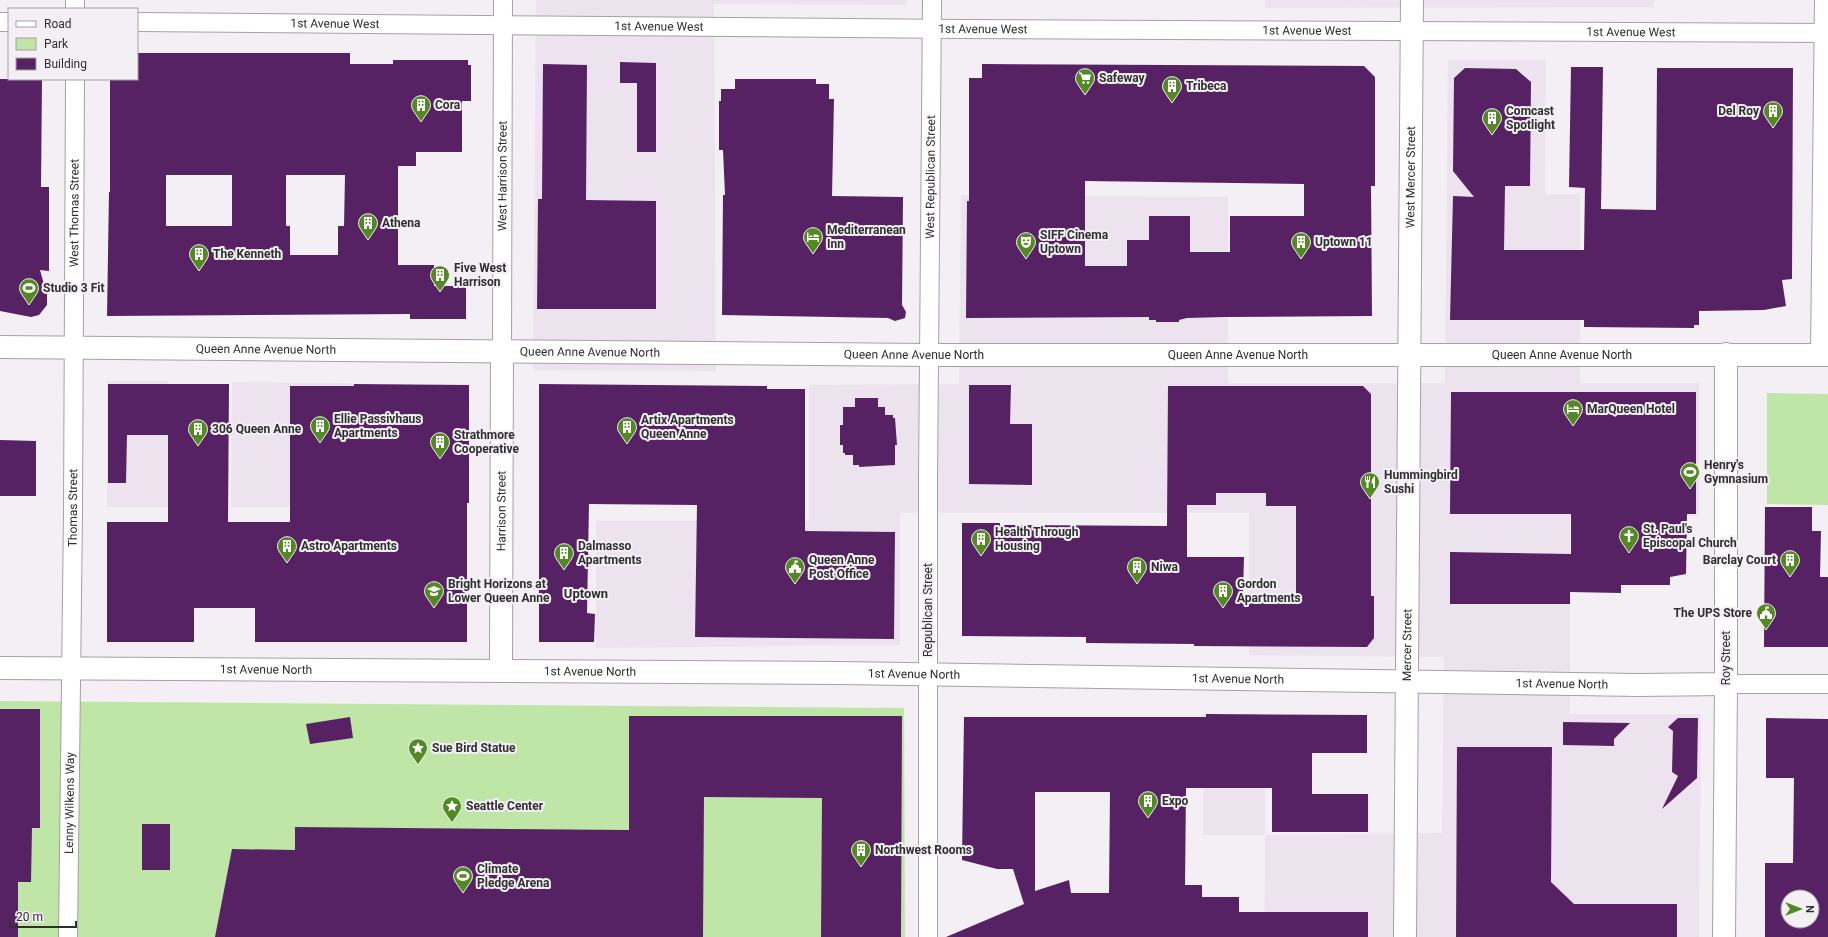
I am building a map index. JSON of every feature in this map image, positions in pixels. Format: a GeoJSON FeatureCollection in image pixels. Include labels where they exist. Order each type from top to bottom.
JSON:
{"type":"FeatureCollection","features":[{"type":"Feature","properties":{"kind":"main road","name":"West Mercer Street"},"geometry":{"type":"LineString","coordinates":[[1409,354],[1412,0]]}},
{"type":"Feature","properties":{"kind":"main road"},"geometry":{"type":"LineString","coordinates":[[1825,355],[1826,0]]}},
{"type":"Feature","properties":{"kind":"main road","name":"Queen Anne Avenue North"},"geometry":{"type":"LineString","coordinates":[[0,347],[929,355],[1825,355]]}},
{"type":"Feature","properties":{"kind":"main road","name":"Harrison Street"},"geometry":{"type":"LineString","coordinates":[[501,670],[502,351]]}},
{"type":"Feature","properties":{"kind":"main road","name":"Mercer Street"},"geometry":{"type":"LineString","coordinates":[[1404,937],[1409,354]]}},
{"type":"Feature","properties":{"kind":"main road","name":"Roy Street"},"geometry":{"type":"LineString","coordinates":[[1724,937],[1726,354]]}},
{"type":"Feature","properties":{"kind":"main road","name":"1st Avenue North"},"geometry":{"type":"LineString","coordinates":[[0,668],[501,670],[1638,685],[1726,684]]}},
{"type":"Feature","properties":{"kind":"street","name":"West Harrison Street"},"geometry":{"type":"LineString","coordinates":[[502,351],[504,0]]}},
{"type":"Feature","properties":{"kind":"street","name":"West Republican Street"},"geometry":{"type":"LineString","coordinates":[[929,355],[932,0]]}},
{"type":"Feature","properties":{"kind":"street","name":"1st Avenue West"},"geometry":{"type":"LineString","coordinates":[[138,22],[931,29],[1827,33]]}},
{"type":"Feature","properties":{"kind":"street","name":"West Thomas Street"},"geometry":{"type":"LineString","coordinates":[[74,347],[75,80]]}},
{"type":"Feature","properties":{"kind":"street","name":"Thomas Street"},"geometry":{"type":"LineString","coordinates":[[70,668],[74,347]]}},
{"type":"Feature","properties":{"kind":"street","name":"Republican Street"},"geometry":{"type":"LineString","coordinates":[[928,937],[929,355]]}},
{"type":"Feature","properties":{"kind":"street","name":"Lenny Wilkens Way"},"geometry":{"type":"LineString","coordinates":[[68,937],[70,668]]}},
{"type":"Feature","properties":{"kind":"street","name":"1st Avenue North"},"geometry":{"type":"LineString","coordinates":[[1726,684],[1828,684]]}},
{"type":"Feature","properties":{"kind":"shaded area"},"geometry":{"type":"Polygon","coordinates":[[[536,0],[907,0],[907,5],[714,4],[716,371],[533,370],[536,0]]]}},
{"type":"Feature","properties":{"kind":"shaded area"},"geometry":{"type":"Polygon","coordinates":[[[1265,0],[1654,0],[1654,7],[1265,8],[1265,0]]]}},
{"type":"Feature","properties":{"kind":"shaded area"},"geometry":{"type":"Polygon","coordinates":[[[1448,60],[1546,60],[1545,194],[1580,194],[1580,383],[1699,383],[1699,516],[1570,516],[1570,714],[1701,714],[1699,937],[1264,937],[1265,835],[1442,833],[1444,657],[1249,655],[1249,513],[900,513],[900,645],[596,648],[596,521],[809,521],[809,385],[959,384],[961,195],[1228,197],[1228,383],[1445,383],[1448,60]]]}},
{"type":"Feature","properties":{"kind":"shaded area"},"geometry":{"type":"Polygon","coordinates":[[[107,381],[168,381],[168,507],[107,507],[107,381]]]}},
{"type":"Feature","properties":{"kind":"shaded area"},"geometry":{"type":"Polygon","coordinates":[[[232,382],[352,383],[352,507],[231,507],[232,382]]]}},
{"type":"Feature","properties":{"kind":"shaded area"},"geometry":{"type":"Polygon","coordinates":[[[1204,714],[1265,714],[1265,835],[1203,835],[1204,714]]]}},
{"type":"Feature","properties":{"kind":"green space"},"geometry":{"type":"Polygon","coordinates":[[[1767,393],[1828,394],[1828,505],[1767,504],[1767,393]]]}},
{"type":"Feature","properties":{"kind":"green space","name":"Seattle Center"},"geometry":{"type":"Polygon","coordinates":[[[0,701],[904,708],[905,937],[0,937],[0,701]]]}},
{"type":"Feature","properties":{"kind":"building"},"geometry":{"type":"Polygon","coordinates":[[[138,53],[350,53],[350,64],[393,64],[393,60],[468,60],[468,65],[471,65],[471,101],[462,101],[462,152],[416,152],[416,166],[398,166],[398,265],[434,265],[434,286],[466,286],[466,319],[410,319],[410,314],[107,316],[110,192],[110,80],[138,80],[138,53]],[[166,175],[166,226],[232,226],[232,175],[166,175]],[[286,175],[286,226],[290,226],[290,255],[338,255],[338,226],[344,226],[345,175],[286,175]]]}},
{"type":"Feature","properties":{"kind":"building"},"geometry":{"type":"Polygon","coordinates":[[[620,62],[656,63],[656,152],[637,152],[637,83],[620,83],[620,62]]]}},
{"type":"Feature","properties":{"kind":"building"},"geometry":{"type":"Polygon","coordinates":[[[543,64],[587,65],[586,200],[656,201],[656,309],[537,309],[538,199],[542,199],[543,64]]]}},
{"type":"Feature","properties":{"kind":"building"},"geometry":{"type":"Polygon","coordinates":[[[982,64],[1364,66],[1375,77],[1375,186],[1371,186],[1372,316],[1187,318],[1179,320],[1179,322],[1156,322],[1156,320],[1149,320],[1149,317],[966,318],[967,201],[969,201],[969,78],[982,78],[982,64]],[[1085,181],[1085,266],[1127,266],[1127,240],[1149,240],[1149,216],[1190,216],[1190,252],[1230,252],[1230,216],[1304,216],[1304,184],[1085,181]]]}},
{"type":"Feature","properties":{"kind":"building"},"geometry":{"type":"Polygon","coordinates":[[[1571,67],[1603,67],[1601,209],[1656,210],[1657,68],[1793,68],[1792,279],[1782,280],[1786,306],[1764,310],[1699,311],[1699,325],[1694,325],[1694,328],[1584,327],[1584,320],[1450,320],[1453,196],[1474,197],[1453,171],[1454,78],[1465,68],[1516,69],[1531,82],[1530,186],[1505,186],[1504,250],[1584,250],[1585,188],[1569,187],[1571,67]]]}},
{"type":"Feature","properties":{"kind":"building"},"geometry":{"type":"Polygon","coordinates":[[[0,79],[42,80],[41,187],[49,187],[49,271],[40,270],[47,295],[47,305],[39,315],[31,317],[0,311],[0,79]]]}},
{"type":"Feature","properties":{"kind":"building"},"geometry":{"type":"Polygon","coordinates":[[[735,79],[816,79],[816,84],[829,84],[829,99],[834,99],[832,196],[903,197],[902,305],[906,312],[905,318],[895,321],[888,318],[722,315],[723,195],[725,195],[723,150],[719,150],[719,101],[721,101],[721,89],[735,89],[735,79]]]}},
{"type":"Feature","properties":{"kind":"building"},"geometry":{"type":"Polygon","coordinates":[[[108,384],[229,384],[228,522],[290,522],[290,386],[354,386],[354,384],[469,385],[467,642],[255,642],[255,608],[194,608],[194,642],[107,642],[107,522],[168,522],[168,435],[127,435],[126,483],[108,483],[108,384]]]}},
{"type":"Feature","properties":{"kind":"building"},"geometry":{"type":"Polygon","coordinates":[[[539,384],[767,386],[767,389],[805,389],[805,531],[895,532],[894,639],[695,637],[697,505],[589,504],[587,613],[595,614],[594,642],[539,642],[539,384]]]}},
{"type":"Feature","properties":{"kind":"building"},"geometry":{"type":"Polygon","coordinates":[[[969,385],[1011,385],[1010,424],[1032,424],[1032,485],[969,484],[969,385]]]}},
{"type":"Feature","properties":{"kind":"building"},"geometry":{"type":"Polygon","coordinates":[[[1168,386],[1363,386],[1371,394],[1371,596],[1374,596],[1374,638],[1367,647],[1194,646],[1194,644],[1086,643],[1086,637],[962,636],[962,523],[1000,523],[1000,525],[1167,526],[1168,386]],[[1216,493],[1216,505],[1187,505],[1187,557],[1244,557],[1243,595],[1296,596],[1296,506],[1266,506],[1266,493],[1216,493]]]}},
{"type":"Feature","properties":{"kind":"building"},"geometry":{"type":"Polygon","coordinates":[[[1451,392],[1696,392],[1696,514],[1687,514],[1686,574],[1670,577],[1670,585],[1621,585],[1621,593],[1570,592],[1570,604],[1450,604],[1450,552],[1571,554],[1571,514],[1450,514],[1451,392]]]}},
{"type":"Feature","properties":{"kind":"building"},"geometry":{"type":"Polygon","coordinates":[[[855,398],[878,398],[878,407],[885,407],[885,415],[893,415],[893,418],[895,418],[897,445],[895,445],[895,465],[859,467],[859,465],[853,465],[853,455],[845,455],[845,453],[843,453],[843,445],[840,445],[840,425],[843,425],[843,407],[855,407],[855,398]]]}},
{"type":"Feature","properties":{"kind":"building"},"geometry":{"type":"Polygon","coordinates":[[[0,440],[36,441],[36,496],[0,496],[0,440]]]}},
{"type":"Feature","properties":{"kind":"building","name":"Barclay Court"},"geometry":{"type":"Polygon","coordinates":[[[1765,507],[1812,507],[1812,531],[1821,531],[1820,577],[1828,577],[1828,647],[1764,647],[1765,507]]]}},
{"type":"Feature","properties":{"kind":"building"},"geometry":{"type":"Polygon","coordinates":[[[0,709],[40,709],[40,828],[32,828],[31,882],[18,882],[18,937],[0,937],[0,709]]]}},
{"type":"Feature","properties":{"kind":"building","name":"Expo"},"geometry":{"type":"Polygon","coordinates":[[[1206,714],[1367,715],[1367,753],[1312,753],[1312,794],[1368,794],[1368,832],[1272,832],[1272,788],[1186,788],[1185,885],[1202,885],[1202,897],[1239,897],[1239,912],[1368,912],[1368,937],[946,937],[1024,904],[1013,869],[997,869],[962,860],[964,717],[1206,717],[1206,714]],[[1035,792],[1035,891],[1069,880],[1071,893],[1109,893],[1110,792],[1035,792]]]}},
{"type":"Feature","properties":{"kind":"building"},"geometry":{"type":"Polygon","coordinates":[[[629,716],[902,716],[901,937],[821,937],[822,798],[704,797],[703,937],[215,937],[232,849],[295,850],[295,827],[629,830],[629,716]]]}},
{"type":"Feature","properties":{"kind":"building"},"geometry":{"type":"Polygon","coordinates":[[[350,717],[353,738],[310,744],[306,724],[350,717]]]}},
{"type":"Feature","properties":{"kind":"building"},"geometry":{"type":"Polygon","coordinates":[[[1678,718],[1698,718],[1697,778],[1662,809],[1678,776],[1672,772],[1673,731],[1668,727],[1678,718]]]}},
{"type":"Feature","properties":{"kind":"building"},"geometry":{"type":"Polygon","coordinates":[[[1766,718],[1828,719],[1828,937],[1765,937],[1765,863],[1793,863],[1794,778],[1766,778],[1766,718]]]}},
{"type":"Feature","properties":{"kind":"building"},"geometry":{"type":"Polygon","coordinates":[[[1563,722],[1630,723],[1614,739],[1614,746],[1563,745],[1563,722]]]}},
{"type":"Feature","properties":{"kind":"building"},"geometry":{"type":"Polygon","coordinates":[[[1457,747],[1552,747],[1551,882],[1574,904],[1677,904],[1677,937],[1456,937],[1457,747]]]}},
{"type":"Feature","properties":{"kind":"building"},"geometry":{"type":"Polygon","coordinates":[[[142,824],[170,824],[170,870],[142,870],[142,824]]]}},
{"type":"Feature","properties":{"kind":"place","name":"Safeway"},"geometry":{"type":"Point","coordinates":[1085,95]}},
{"type":"Feature","properties":{"kind":"place","name":"Tribeca"},"geometry":{"type":"Point","coordinates":[1172,103]}},
{"type":"Feature","properties":{"kind":"place","name":"Cora"},"geometry":{"type":"Point","coordinates":[421,122]}},
{"type":"Feature","properties":{"kind":"place","name":"Del Roy"},"geometry":{"type":"Point","coordinates":[1773,128]}},
{"type":"Feature","properties":{"kind":"place","name":"Comcast Spotlight"},"geometry":{"type":"Point","coordinates":[1492,135]}},
{"type":"Feature","properties":{"kind":"place","name":"Athena"},"geometry":{"type":"Point","coordinates":[368,240]}},
{"type":"Feature","properties":{"kind":"place","name":"Mediterranean Inn"},"geometry":{"type":"Point","coordinates":[813,254]}},
{"type":"Feature","properties":{"kind":"place","name":"SIFF Cinema Uptown"},"geometry":{"type":"Point","coordinates":[1026,259]}},
{"type":"Feature","properties":{"kind":"place","name":"Uptown 11"},"geometry":{"type":"Point","coordinates":[1301,259]}},
{"type":"Feature","properties":{"kind":"place","name":"The Kenneth"},"geometry":{"type":"Point","coordinates":[199,271]}},
{"type":"Feature","properties":{"kind":"place","name":"Five West Harrison"},"geometry":{"type":"Point","coordinates":[440,292]}},
{"type":"Feature","properties":{"kind":"place","name":"Studio 3 Fit"},"geometry":{"type":"Point","coordinates":[29,305]}},
{"type":"Feature","properties":{"kind":"place","name":"MarQueen Hotel"},"geometry":{"type":"Point","coordinates":[1573,426]}},
{"type":"Feature","properties":{"kind":"place","name":"Ellie Passivhaus Apartments"},"geometry":{"type":"Point","coordinates":[320,443]}},
{"type":"Feature","properties":{"kind":"place","name":"Artix Apartments Queen Anne"},"geometry":{"type":"Point","coordinates":[627,444]}},
{"type":"Feature","properties":{"kind":"place","name":"306 Queen Anne"},"geometry":{"type":"Point","coordinates":[198,446]}},
{"type":"Feature","properties":{"kind":"place","name":"Strathmore Cooperative"},"geometry":{"type":"Point","coordinates":[440,459]}},
{"type":"Feature","properties":{"kind":"place","name":"Henry's Gymnasium"},"geometry":{"type":"Point","coordinates":[1690,489]}},
{"type":"Feature","properties":{"kind":"place","name":"Hummingbird Sushi"},"geometry":{"type":"Point","coordinates":[1370,499]}},
{"type":"Feature","properties":{"kind":"place","name":"St. Paul's Episcopal Church"},"geometry":{"type":"Point","coordinates":[1629,553]}},
{"type":"Feature","properties":{"kind":"place","name":"Health Through Housing"},"geometry":{"type":"Point","coordinates":[981,556]}},
{"type":"Feature","properties":{"kind":"place","name":"Astro Apartments"},"geometry":{"type":"Point","coordinates":[287,563]}},
{"type":"Feature","properties":{"kind":"place","name":"Dalmasso Apartments"},"geometry":{"type":"Point","coordinates":[564,570]}},
{"type":"Feature","properties":{"kind":"place","name":"Barclay Court"},"geometry":{"type":"Point","coordinates":[1790,577]}},
{"type":"Feature","properties":{"kind":"place","name":"Queen Anne Post Office"},"geometry":{"type":"Point","coordinates":[795,584]}},
{"type":"Feature","properties":{"kind":"place","name":"Niwa"},"geometry":{"type":"Point","coordinates":[1137,584]}},
{"type":"Feature","properties":{"kind":"place","name":"Bright Horizons at Lower Queen Anne"},"geometry":{"type":"Point","coordinates":[434,608]}},
{"type":"Feature","properties":{"kind":"place","name":"Gordon Apartments"},"geometry":{"type":"Point","coordinates":[1223,608]}},
{"type":"Feature","properties":{"kind":"place","name":"The UPS Store"},"geometry":{"type":"Point","coordinates":[1766,630]}},
{"type":"Feature","properties":{"kind":"place","name":"Sue Bird Statue"},"geometry":{"type":"Point","coordinates":[418,765]}},
{"type":"Feature","properties":{"kind":"place","name":"Expo"},"geometry":{"type":"Point","coordinates":[1148,818]}},
{"type":"Feature","properties":{"kind":"place","name":"Seattle Center"},"geometry":{"type":"Point","coordinates":[452,823]}},
{"type":"Feature","properties":{"kind":"place","name":"Northwest Rooms"},"geometry":{"type":"Point","coordinates":[861,867]}},
{"type":"Feature","properties":{"kind":"place","name":"Climate Pledge Arena"},"geometry":{"type":"Point","coordinates":[463,893]}},
{"type":"Feature","properties":{"kind":"district","name":"Uptown"},"geometry":{"type":"Point","coordinates":[586,593]}}]}
